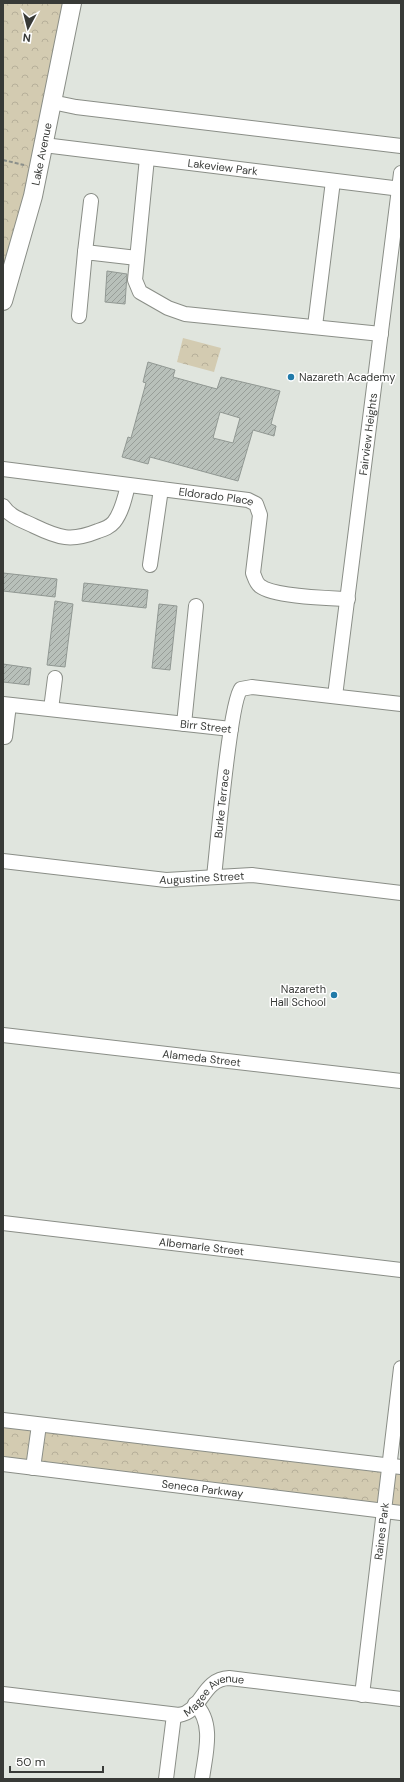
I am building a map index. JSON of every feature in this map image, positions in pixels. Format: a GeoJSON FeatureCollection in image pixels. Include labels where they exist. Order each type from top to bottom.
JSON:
{"type":"FeatureCollection","features":[{"type":"Feature","properties":{"kind":"main road","name":"Lake Avenue"},"geometry":{"type":"LineString","coordinates":[[3,301],[25,226],[44,145],[71,4]]}},
{"type":"Feature","properties":{"kind":"street"},"geometry":{"type":"LineString","coordinates":[[52,102],[76,107],[401,146]]}},
{"type":"Feature","properties":{"kind":"street","name":"Lakeview Park"},"geometry":{"type":"LineString","coordinates":[[44,145],[400,189]]}},
{"type":"Feature","properties":{"kind":"street"},"geometry":{"type":"LineString","coordinates":[[147,158],[135,280],[140,292],[168,308],[185,314],[315,326],[381,334]]}},
{"type":"Feature","properties":{"kind":"street","name":"Fairview Heights"},"geometry":{"type":"LineString","coordinates":[[335,696],[401,173]]}},
{"type":"Feature","properties":{"kind":"street"},"geometry":{"type":"LineString","coordinates":[[315,326],[333,181]]}},
{"type":"Feature","properties":{"kind":"street"},"geometry":{"type":"LineString","coordinates":[[79,316],[91,201]]}},
{"type":"Feature","properties":{"kind":"street"},"geometry":{"type":"LineString","coordinates":[[85,252],[137,258]]}},
{"type":"Feature","properties":{"kind":"street","name":"Eldorado Place"},"geometry":{"type":"LineString","coordinates":[[3,470],[242,499],[252,502],[259,509],[260,516],[253,573],[256,582],[261,587],[281,593],[348,599]]}},
{"type":"Feature","properties":{"kind":"street"},"geometry":{"type":"LineString","coordinates":[[3,506],[11,515],[46,532],[70,538],[79,538],[113,524],[121,509],[128,485]]}},
{"type":"Feature","properties":{"kind":"street"},"geometry":{"type":"LineString","coordinates":[[150,565],[161,489]]}},
{"type":"Feature","properties":{"kind":"street"},"geometry":{"type":"LineString","coordinates":[[184,724],[196,606]]}},
{"type":"Feature","properties":{"kind":"street"},"geometry":{"type":"LineString","coordinates":[[51,709],[55,678]]}},
{"type":"Feature","properties":{"kind":"street","name":"Birr Street"},"geometry":{"type":"LineString","coordinates":[[6,704],[231,729],[239,692],[245,688],[252,687],[401,704]]}},
{"type":"Feature","properties":{"kind":"street"},"geometry":{"type":"LineString","coordinates":[[3,737],[5,737],[6,704]]}},
{"type":"Feature","properties":{"kind":"street","name":"Burke Terrace"},"geometry":{"type":"LineString","coordinates":[[214,877],[231,729]]}},
{"type":"Feature","properties":{"kind":"street","name":"Augustine Street"},"geometry":{"type":"LineString","coordinates":[[3,861],[166,880],[252,875],[401,893]]}},
{"type":"Feature","properties":{"kind":"street","name":"Alameda Street"},"geometry":{"type":"LineString","coordinates":[[3,1035],[401,1081]]}},
{"type":"Feature","properties":{"kind":"street","name":"Albemarle Street"},"geometry":{"type":"LineString","coordinates":[[3,1223],[401,1270]]}},
{"type":"Feature","properties":{"kind":"street","name":"Raines Park"},"geometry":{"type":"LineString","coordinates":[[362,1694],[384,1511],[395,1466],[401,1368]]}},
{"type":"Feature","properties":{"kind":"street"},"geometry":{"type":"LineString","coordinates":[[3,1420],[395,1466]]}},
{"type":"Feature","properties":{"kind":"street"},"geometry":{"type":"LineString","coordinates":[[33,1468],[39,1425]]}},
{"type":"Feature","properties":{"kind":"street","name":"Seneca Parkway"},"geometry":{"type":"LineString","coordinates":[[3,1464],[401,1513]]}},
{"type":"Feature","properties":{"kind":"street","name":"Magee Avenue"},"geometry":{"type":"LineString","coordinates":[[3,1694],[174,1715],[184,1714],[195,1704],[209,1686],[224,1678],[401,1699]]}},
{"type":"Feature","properties":{"kind":"street"},"geometry":{"type":"LineString","coordinates":[[195,1704],[203,1713],[207,1725],[207,1740],[202,1779]]}},
{"type":"Feature","properties":{"kind":"street"},"geometry":{"type":"LineString","coordinates":[[166,1779],[174,1715]]}},
{"type":"Feature","properties":{"kind":"path"},"geometry":{"type":"LineString","coordinates":[[3,160],[24,165]]}},
{"type":"Feature","properties":{"kind":"green space"},"geometry":{"type":"Polygon","coordinates":[[[3,3],[71,3],[3,301],[3,3]]]}},
{"type":"Feature","properties":{"kind":"green space"},"geometry":{"type":"Polygon","coordinates":[[[183,338],[221,348],[214,372],[177,362],[183,338]]]}},
{"type":"Feature","properties":{"kind":"green space"},"geometry":{"type":"Polygon","coordinates":[[[3,1426],[401,1474],[401,1507],[3,1459],[3,1426]]]}},
{"type":"Feature","properties":{"kind":"building"},"geometry":{"type":"Polygon","coordinates":[[[107,271],[127,274],[125,304],[105,302],[107,271]]]}},
{"type":"Feature","properties":{"kind":"building"},"geometry":{"type":"Polygon","coordinates":[[[148,362],[175,370],[173,377],[217,389],[221,377],[280,391],[271,424],[276,426],[274,436],[253,430],[238,481],[150,457],[148,464],[122,457],[128,437],[131,438],[146,383],[143,382],[148,362]],[[220,412],[213,438],[233,443],[240,418],[220,412]]]}},
{"type":"Feature","properties":{"kind":"building"},"geometry":{"type":"Polygon","coordinates":[[[3,573],[57,579],[55,597],[3,591],[3,573]]]}},
{"type":"Feature","properties":{"kind":"building"},"geometry":{"type":"Polygon","coordinates":[[[84,583],[148,590],[146,608],[82,601],[84,583]]]}},
{"type":"Feature","properties":{"kind":"building"},"geometry":{"type":"Polygon","coordinates":[[[55,601],[73,604],[65,667],[47,665],[55,601]]]}},
{"type":"Feature","properties":{"kind":"building"},"geometry":{"type":"Polygon","coordinates":[[[159,604],[177,606],[170,670],[152,668],[159,604]]]}},
{"type":"Feature","properties":{"kind":"building"},"geometry":{"type":"Polygon","coordinates":[[[3,664],[31,668],[29,685],[3,682],[3,664]]]}},
{"type":"Feature","properties":{"kind":"place","name":"Nazareth Academy"},"geometry":{"type":"Point","coordinates":[291,377]}},
{"type":"Feature","properties":{"kind":"place","name":"Nazareth Hall School"},"geometry":{"type":"Point","coordinates":[334,995]}}]}
